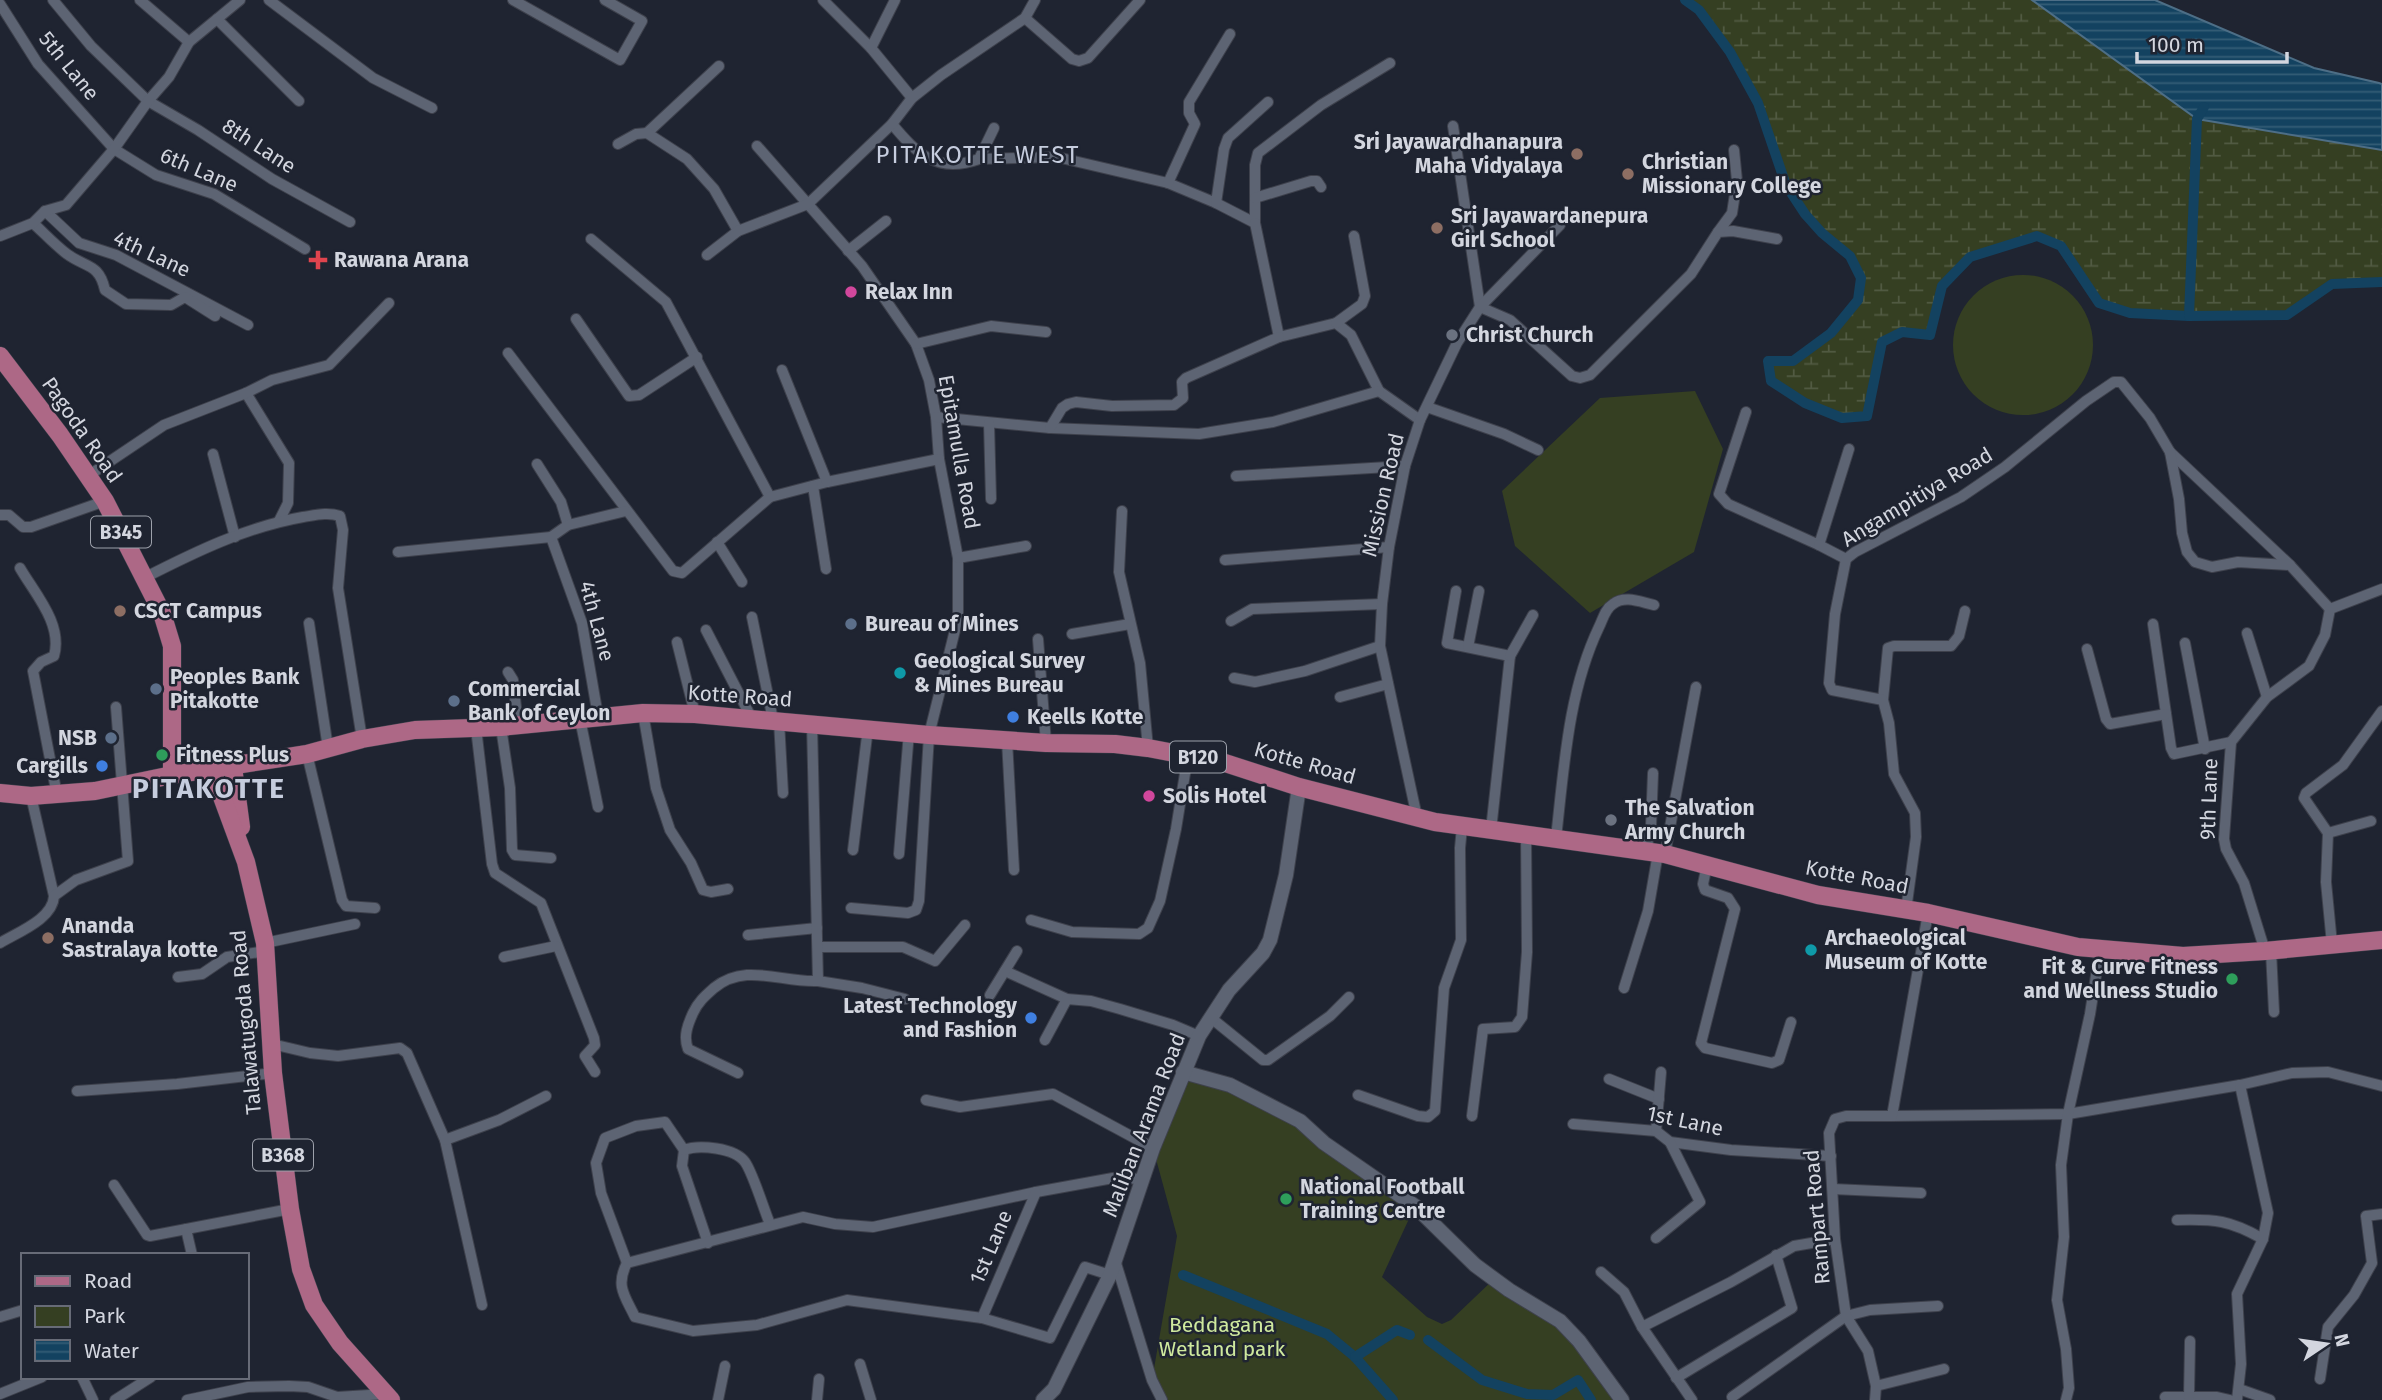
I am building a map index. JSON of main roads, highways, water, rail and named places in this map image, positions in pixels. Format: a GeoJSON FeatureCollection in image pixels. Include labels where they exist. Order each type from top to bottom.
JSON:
{"type":"FeatureCollection","features":[{"type":"Feature","properties":{"kind":"main road","name":"Pagoda Road"},"geometry":{"type":"LineString","coordinates":[[0,356],[60,435],[105,501],[162,613],[172,646],[172,775]]}},
{"type":"Feature","properties":{"kind":"main road","name":"Kotte Road"},"geometry":{"type":"LineString","coordinates":[[0,793],[57,795],[307,754],[362,739],[415,730],[509,726],[643,713],[695,714],[929,735],[1147,748],[1222,762],[1299,787],[1462,827],[1526,833],[1657,853],[1818,895],[1927,914],[2057,944],[2099,950],[2183,956],[2382,940]]}},
{"type":"Feature","properties":{"kind":"main road","name":"Talawatugoda Road"},"geometry":{"type":"LineString","coordinates":[[233,767],[246,862],[265,947],[273,1073],[290,1209],[301,1269],[314,1305],[340,1343],[389,1397]]}},
{"type":"Feature","properties":{"kind":"main road","name":"Talawatugoda Road"},"geometry":{"type":"LineString","coordinates":[[212,770],[246,862]]}},
{"type":"Feature","properties":{"kind":"water"},"geometry":{"type":"Polygon","coordinates":[[[2032,0],[2155,0],[2314,68],[2382,84],[2382,150],[2197,119],[2032,0]]]}},
{"type":"Feature","properties":{"kind":"waterway"},"geometry":{"type":"LineString","coordinates":[[1685,0],[1699,10],[1730,52],[1758,103],[1786,185],[1805,214],[1822,233],[1850,256],[1861,278],[1858,300],[1831,333],[1793,361],[1768,361],[1771,381],[1805,403],[1842,418],[1867,416],[1882,342],[1902,332],[1930,335],[1942,286],[1970,257],[2037,236],[2061,246],[2099,303],[2130,313],[2189,316]]}},
{"type":"Feature","properties":{"kind":"waterway"},"geometry":{"type":"LineString","coordinates":[[2204,107],[2197,119],[2189,316],[2287,315],[2332,284],[2382,282]]}},
{"type":"Feature","properties":{"kind":"waterway"},"geometry":{"type":"LineString","coordinates":[[1183,1275],[1327,1334],[1355,1357],[1393,1400]]}},
{"type":"Feature","properties":{"kind":"waterway"},"geometry":{"type":"LineString","coordinates":[[1355,1357],[1397,1330],[1410,1335]]}},
{"type":"Feature","properties":{"kind":"waterway"},"geometry":{"type":"LineString","coordinates":[[1428,1340],[1482,1380],[1527,1394],[1553,1395],[1578,1380],[1591,1400]]}},
{"type":"Feature","properties":{"kind":"place","name":"Sri Jayawardhanapura Maha Vidyalaya"},"geometry":{"type":"Point","coordinates":[1577,154]}},
{"type":"Feature","properties":{"kind":"place","name":"Christian Missionary College"},"geometry":{"type":"Point","coordinates":[1628,174]}},
{"type":"Feature","properties":{"kind":"place","name":"Sri Jayawardanepura Girl School"},"geometry":{"type":"Point","coordinates":[1437,228]}},
{"type":"Feature","properties":{"kind":"place","name":"Rawana Arana"},"geometry":{"type":"Point","coordinates":[318,260]}},
{"type":"Feature","properties":{"kind":"place","name":"Relax Inn"},"geometry":{"type":"Point","coordinates":[851,292]}},
{"type":"Feature","properties":{"kind":"place","name":"Christ Church"},"geometry":{"type":"Point","coordinates":[1452,335]}},
{"type":"Feature","properties":{"kind":"place","name":"CSCT Campus"},"geometry":{"type":"Point","coordinates":[120,611]}},
{"type":"Feature","properties":{"kind":"place","name":"Bureau of Mines"},"geometry":{"type":"Point","coordinates":[851,624]}},
{"type":"Feature","properties":{"kind":"place","name":"Geological Survey & Mines Bureau"},"geometry":{"type":"Point","coordinates":[900,673]}},
{"type":"Feature","properties":{"kind":"place","name":"Peoples Bank Pitakotte"},"geometry":{"type":"Point","coordinates":[156,689]}},
{"type":"Feature","properties":{"kind":"place","name":"Commercial Bank of Ceylon"},"geometry":{"type":"Point","coordinates":[454,701]}},
{"type":"Feature","properties":{"kind":"place","name":"Keells Kotte"},"geometry":{"type":"Point","coordinates":[1013,717]}},
{"type":"Feature","properties":{"kind":"place","name":"NSB"},"geometry":{"type":"Point","coordinates":[111,738]}},
{"type":"Feature","properties":{"kind":"place","name":"Fitness Plus"},"geometry":{"type":"Point","coordinates":[162,755]}},
{"type":"Feature","properties":{"kind":"place","name":"Cargills"},"geometry":{"type":"Point","coordinates":[102,766]}},
{"type":"Feature","properties":{"kind":"place","name":"Solis Hotel"},"geometry":{"type":"Point","coordinates":[1149,796]}},
{"type":"Feature","properties":{"kind":"place","name":"The Salvation Army Church"},"geometry":{"type":"Point","coordinates":[1611,820]}},
{"type":"Feature","properties":{"kind":"place","name":"Ananda Sastralaya kotte"},"geometry":{"type":"Point","coordinates":[48,938]}},
{"type":"Feature","properties":{"kind":"place","name":"Archaeological Museum of Kotte"},"geometry":{"type":"Point","coordinates":[1811,950]}},
{"type":"Feature","properties":{"kind":"place","name":"Fit & Curve Fitness and Wellness Studio"},"geometry":{"type":"Point","coordinates":[2232,979]}},
{"type":"Feature","properties":{"kind":"place","name":"Latest Technology and Fashion"},"geometry":{"type":"Point","coordinates":[1031,1018]}},
{"type":"Feature","properties":{"kind":"place","name":"National Football Training Centre"},"geometry":{"type":"Point","coordinates":[1286,1199]}},
{"type":"Feature","properties":{"kind":"district","name":"PITAKOTTE WEST"},"geometry":{"type":"Point","coordinates":[978,155]}},
{"type":"Feature","properties":{"kind":"district","name":"PITAKOTTE"},"geometry":{"type":"Point","coordinates":[209,788]}},
{"type":"Feature","properties":{"kind":"park label","name":"Beddagana Wetland park"},"geometry":{"type":"Point","coordinates":[1222,1337]}}]}
